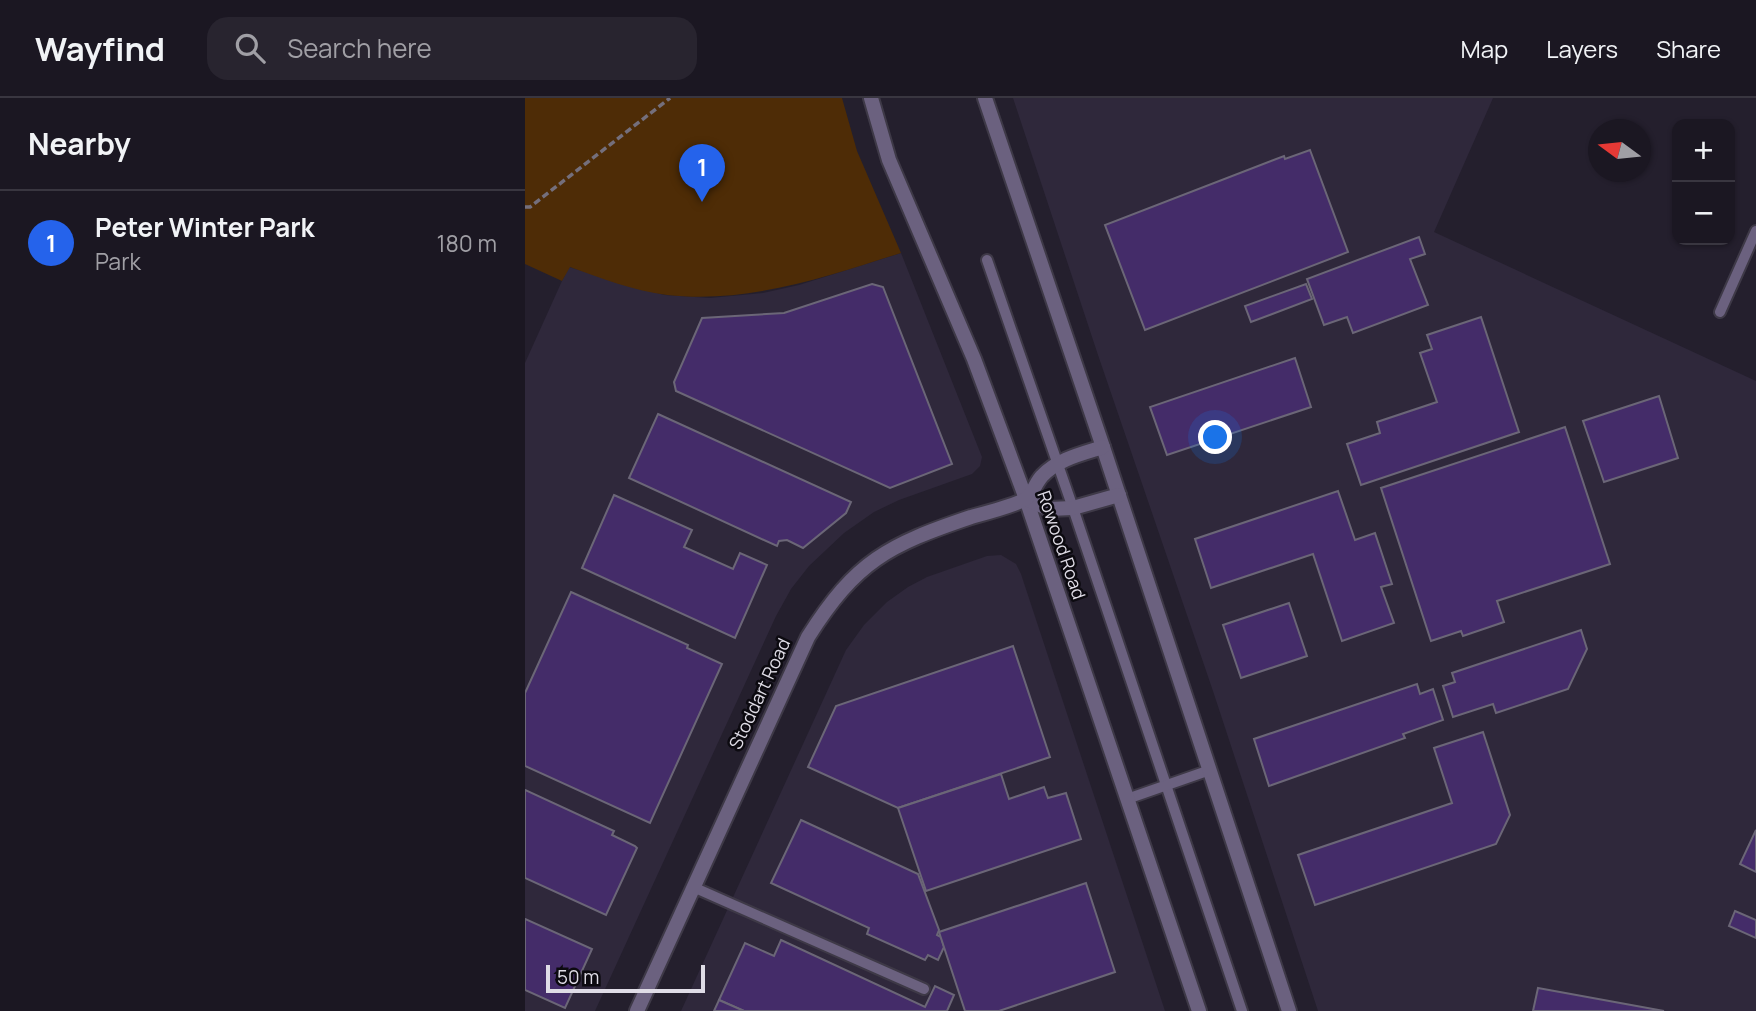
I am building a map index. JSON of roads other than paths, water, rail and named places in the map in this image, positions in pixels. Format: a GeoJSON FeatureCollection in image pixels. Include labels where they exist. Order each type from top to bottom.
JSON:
{"type":"FeatureCollection","features":[{"type":"Feature","properties":{"kind":"street","name":"Rowood Road"},"geometry":{"type":"LineString","coordinates":[[871,98],[889,160],[974,359],[1026,499],[1199,1011]]}},
{"type":"Feature","properties":{"kind":"street"},"geometry":{"type":"LineString","coordinates":[[985,98],[1289,1011]]}},
{"type":"Feature","properties":{"kind":"street"},"geometry":{"type":"LineString","coordinates":[[1103,447],[1057,462],[1040,478],[1026,499],[1049,509],[1073,508],[1119,495]]}},
{"type":"Feature","properties":{"kind":"street","name":"Stoddart Road"},"geometry":{"type":"LineString","coordinates":[[637,1011],[808,636],[828,606],[855,574],[884,552],[919,534],[1026,499]]}},
{"type":"Feature","properties":{"kind":"lane"},"geometry":{"type":"LineString","coordinates":[[1720,312],[1756,231]]}},
{"type":"Feature","properties":{"kind":"lane"},"geometry":{"type":"LineString","coordinates":[[987,260],[1242,1011]]}},
{"type":"Feature","properties":{"kind":"lane"},"geometry":{"type":"LineString","coordinates":[[1127,799],[1210,769]]}},
{"type":"Feature","properties":{"kind":"lane"},"geometry":{"type":"LineString","coordinates":[[693,887],[924,989]]}},
{"type":"Feature","properties":{"kind":"place","name":"Peter Winter Park"},"geometry":{"type":"Point","coordinates":[702,202]}}]}
